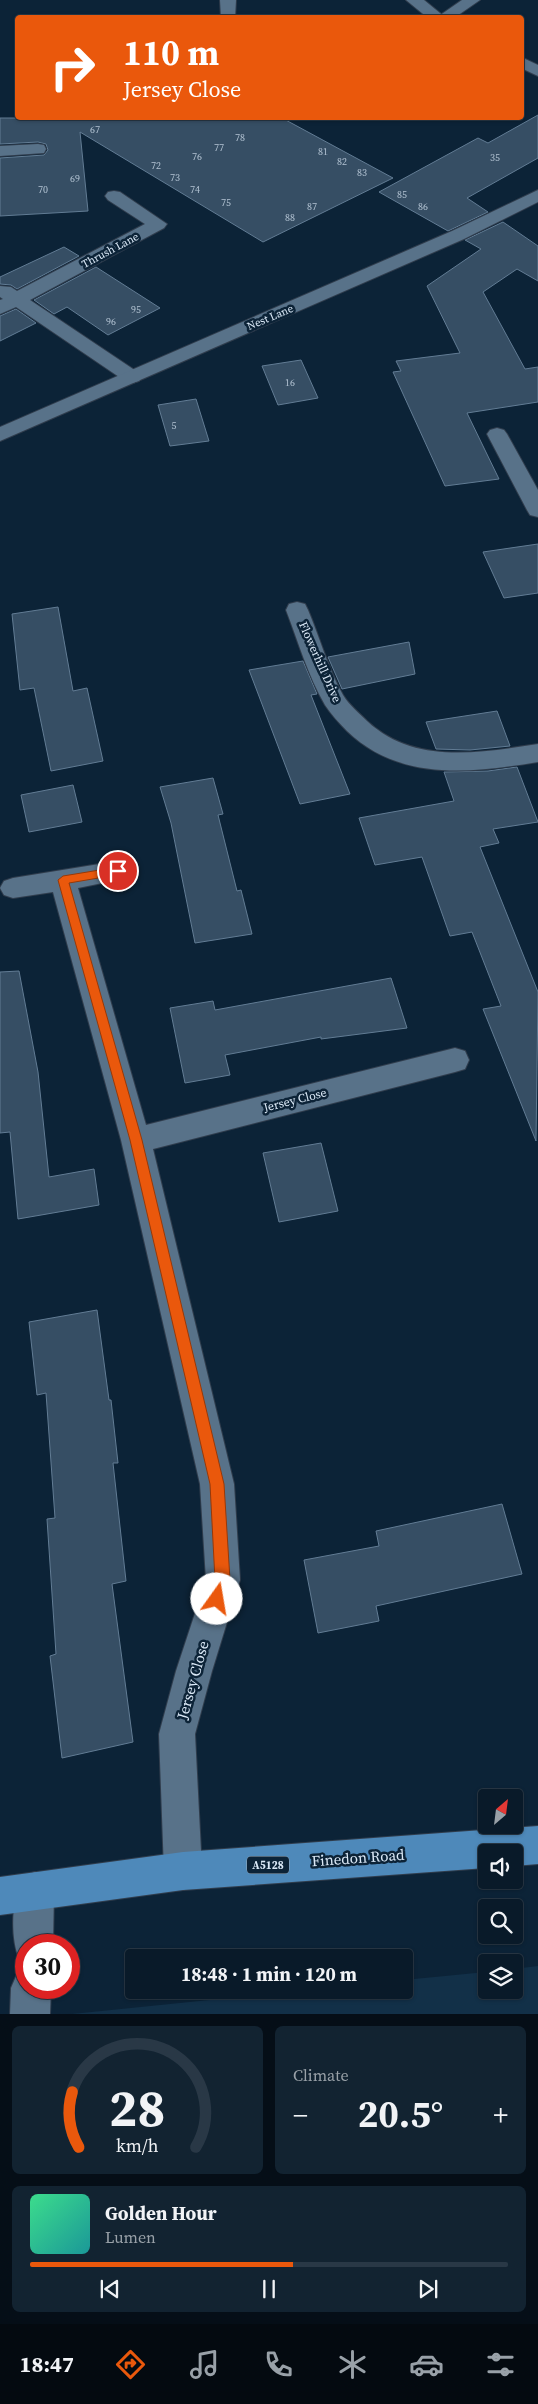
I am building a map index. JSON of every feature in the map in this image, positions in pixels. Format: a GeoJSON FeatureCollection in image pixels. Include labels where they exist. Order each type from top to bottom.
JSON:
{"type":"FeatureCollection","features":[{"type":"Feature","properties":{"kind":"main road","name":"Finedon Road"},"geometry":{"type":"LineString","coordinates":[[18,1893],[183,1871],[538,1845]]}},
{"type":"Feature","properties":{"kind":"street"},"geometry":{"type":"LineString","coordinates":[[228,0],[228,15]]}},
{"type":"Feature","properties":{"kind":"street"},"geometry":{"type":"LineString","coordinates":[[414,0],[436,15]]}},
{"type":"Feature","properties":{"kind":"street"},"geometry":{"type":"LineString","coordinates":[[446,15],[472,0]]}},
{"type":"Feature","properties":{"kind":"street"},"geometry":{"type":"LineString","coordinates":[[524,63],[538,70]]}},
{"type":"Feature","properties":{"kind":"street"},"geometry":{"type":"LineString","coordinates":[[0,151],[38,149]]}},
{"type":"Feature","properties":{"kind":"street","name":"Nest Lane"},"geometry":{"type":"LineString","coordinates":[[0,435],[458,235],[538,195]]}},
{"type":"Feature","properties":{"kind":"street","name":"Thrush Lane"},"geometry":{"type":"LineString","coordinates":[[8,304],[158,224],[114,196]]}},
{"type":"Feature","properties":{"kind":"street"},"geometry":{"type":"LineString","coordinates":[[0,288],[8,304],[132,377]]}},
{"type":"Feature","properties":{"kind":"street"},"geometry":{"type":"LineString","coordinates":[[497,434],[531,484],[538,510]]}},
{"type":"Feature","properties":{"kind":"street","name":"Flowerhill Drive"},"geometry":{"type":"LineString","coordinates":[[298,610],[334,700],[360,731],[394,754],[444,763],[504,759],[538,753]]}},
{"type":"Feature","properties":{"kind":"street"},"geometry":{"type":"LineString","coordinates":[[13,888],[118,871]]}},
{"type":"Feature","properties":{"kind":"street","name":"Jersey Close"},"geometry":{"type":"LineString","coordinates":[[63,880],[136,1140],[217,1493],[223,1580],[194,1671],[177,1734],[183,1871]]}},
{"type":"Feature","properties":{"kind":"street","name":"Jersey Close"},"geometry":{"type":"LineString","coordinates":[[136,1140],[455,1060]]}},
{"type":"Feature","properties":{"kind":"street"},"geometry":{"type":"LineString","coordinates":[[18,1893],[30,1934]]}},
{"type":"Feature","properties":{"kind":"street"},"geometry":{"type":"LineString","coordinates":[[30,2014],[31,1999]]}},
{"type":"Feature","properties":{"kind":"shaded area"},"geometry":{"type":"Polygon","coordinates":[[[538,1966],[538,2014],[72,2014],[219,1999],[413,1999],[413,1979],[478,1973],[478,1999],[523,1999],[523,1968],[538,1966]]]}},
{"type":"Feature","properties":{"kind":"building"},"geometry":{"type":"Polygon","coordinates":[[[538,115],[538,158],[467,198],[488,212],[448,231],[379,192],[478,138],[488,143],[538,115]]]}},
{"type":"Feature","properties":{"kind":"building"},"geometry":{"type":"Polygon","coordinates":[[[0,118],[15,118],[15,120],[286,120],[393,178],[263,242],[80,132],[88,211],[0,216],[0,158],[44,155],[48,150],[46,144],[38,142],[0,144],[0,118]]]}},
{"type":"Feature","properties":{"kind":"building"},"geometry":{"type":"Polygon","coordinates":[[[503,222],[538,246],[538,281],[517,269],[483,292],[525,369],[538,367],[538,402],[467,413],[499,479],[445,486],[393,372],[401,371],[396,361],[460,353],[427,286],[481,249],[465,240],[503,222]]]}},
{"type":"Feature","properties":{"kind":"building"},"geometry":{"type":"Polygon","coordinates":[[[64,247],[79,256],[17,289],[11,285],[0,284],[0,277],[64,247]]]}},
{"type":"Feature","properties":{"kind":"building"},"geometry":{"type":"Polygon","coordinates":[[[96,267],[160,308],[108,335],[67,307],[54,314],[34,300],[96,267]]]}},
{"type":"Feature","properties":{"kind":"building"},"geometry":{"type":"Polygon","coordinates":[[[16,309],[36,323],[0,341],[0,316],[16,309]]]}},
{"type":"Feature","properties":{"kind":"building"},"geometry":{"type":"Polygon","coordinates":[[[301,360],[318,398],[278,405],[262,366],[301,360]]]}},
{"type":"Feature","properties":{"kind":"building"},"geometry":{"type":"Polygon","coordinates":[[[196,399],[209,441],[170,446],[158,405],[196,399]]]}},
{"type":"Feature","properties":{"kind":"building"},"geometry":{"type":"Polygon","coordinates":[[[538,544],[538,593],[504,598],[483,552],[538,544]]]}},
{"type":"Feature","properties":{"kind":"building"},"geometry":{"type":"Polygon","coordinates":[[[58,607],[73,691],[87,688],[103,761],[51,771],[34,688],[20,690],[12,614],[58,607]]]}},
{"type":"Feature","properties":{"kind":"building"},"geometry":{"type":"Polygon","coordinates":[[[409,642],[415,674],[342,689],[328,657],[409,642]]]}},
{"type":"Feature","properties":{"kind":"building"},"geometry":{"type":"Polygon","coordinates":[[[303,661],[317,694],[311,695],[350,794],[300,804],[249,670],[303,661]]]}},
{"type":"Feature","properties":{"kind":"building"},"geometry":{"type":"Polygon","coordinates":[[[497,711],[510,746],[470,750],[436,749],[426,722],[497,711]]]}},
{"type":"Feature","properties":{"kind":"building"},"geometry":{"type":"Polygon","coordinates":[[[517,767],[538,822],[493,829],[499,843],[480,847],[538,992],[536,1141],[483,1009],[501,1006],[472,932],[450,936],[422,857],[375,865],[359,818],[454,801],[444,772],[488,771],[517,767]]]}},
{"type":"Feature","properties":{"kind":"building"},"geometry":{"type":"Polygon","coordinates":[[[213,778],[223,814],[218,815],[237,891],[241,890],[252,934],[195,943],[171,823],[160,787],[213,778]]]}},
{"type":"Feature","properties":{"kind":"building"},"geometry":{"type":"Polygon","coordinates":[[[73,785],[82,822],[29,832],[21,795],[73,785]]]}},
{"type":"Feature","properties":{"kind":"building"},"geometry":{"type":"Polygon","coordinates":[[[19,971],[38,1072],[49,1177],[94,1169],[99,1205],[18,1219],[10,1132],[0,1133],[0,972],[19,971]]]}},
{"type":"Feature","properties":{"kind":"building"},"geometry":{"type":"Polygon","coordinates":[[[391,978],[407,1028],[321,1039],[321,1037],[225,1055],[230,1075],[185,1083],[170,1008],[213,1001],[215,1010],[391,978]]]}},
{"type":"Feature","properties":{"kind":"building"},"geometry":{"type":"Polygon","coordinates":[[[321,1143],[338,1211],[279,1222],[263,1153],[321,1143]]]}},
{"type":"Feature","properties":{"kind":"building"},"geometry":{"type":"Polygon","coordinates":[[[97,1310],[109,1400],[111,1400],[118,1463],[113,1463],[126,1581],[112,1584],[133,1742],[62,1758],[50,1656],[56,1654],[47,1519],[55,1518],[46,1393],[37,1395],[29,1322],[97,1310]]]}},
{"type":"Feature","properties":{"kind":"building"},"geometry":{"type":"Polygon","coordinates":[[[502,1504],[522,1574],[376,1606],[379,1621],[318,1633],[304,1560],[379,1546],[376,1531],[502,1504]]]}},
{"type":"Feature","properties":{"kind":"route"},"geometry":{"type":"LineString","coordinates":[[118,871],[63,880],[136,1140],[217,1484],[223,1580],[217,1599]]}}]}
